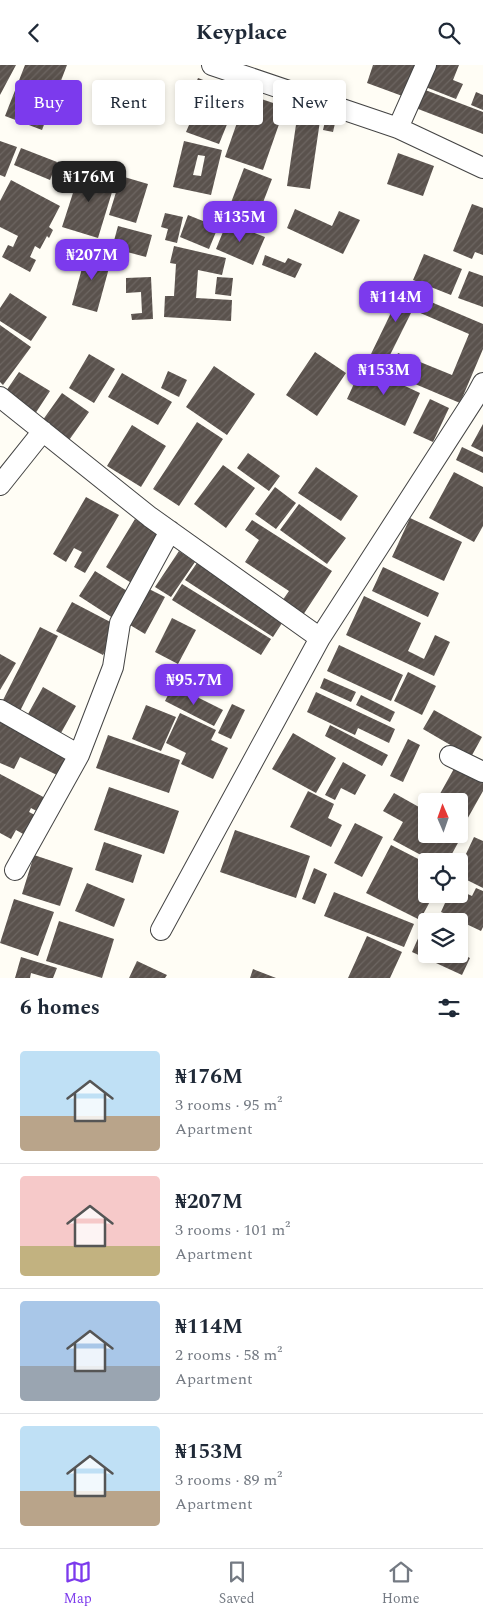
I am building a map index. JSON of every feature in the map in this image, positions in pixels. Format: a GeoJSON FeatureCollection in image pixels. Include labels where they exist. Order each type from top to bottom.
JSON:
{"type":"FeatureCollection","features":[{"type":"Feature","properties":{"kind":"street"},"geometry":{"type":"LineString","coordinates":[[212,65],[398,128],[483,168]]}},
{"type":"Feature","properties":{"kind":"street"},"geometry":{"type":"LineString","coordinates":[[398,128],[426,65]]}},
{"type":"Feature","properties":{"kind":"street"},"geometry":{"type":"LineString","coordinates":[[161,931],[320,638],[483,383]]}},
{"type":"Feature","properties":{"kind":"street"},"geometry":{"type":"LineString","coordinates":[[0,397],[150,517],[320,638]]}},
{"type":"Feature","properties":{"kind":"street"},"geometry":{"type":"LineString","coordinates":[[0,485],[43,431]]}},
{"type":"Feature","properties":{"kind":"street"},"geometry":{"type":"LineString","coordinates":[[14,870],[80,755],[113,667],[120,623],[170,531]]}},
{"type":"Feature","properties":{"kind":"street"},"geometry":{"type":"LineString","coordinates":[[0,710],[80,755]]}},
{"type":"Feature","properties":{"kind":"street"},"geometry":{"type":"LineString","coordinates":[[450,756],[483,772]]}},
{"type":"Feature","properties":{"kind":"building"},"geometry":{"type":"Polygon","coordinates":[[[0,65],[16,65],[0,95],[0,65]]]}},
{"type":"Feature","properties":{"kind":"building"},"geometry":{"type":"Polygon","coordinates":[[[25,65],[67,65],[61,80],[19,80],[25,65]]]}},
{"type":"Feature","properties":{"kind":"building"},"geometry":{"type":"Polygon","coordinates":[[[373,65],[416,65],[405,97],[367,83],[373,65]]]}},
{"type":"Feature","properties":{"kind":"building"},"geometry":{"type":"Polygon","coordinates":[[[432,65],[459,65],[453,80],[463,84],[456,99],[423,86],[432,65]]]}},
{"type":"Feature","properties":{"kind":"building"},"geometry":{"type":"Polygon","coordinates":[[[420,88],[483,112],[483,134],[413,107],[420,88]]]}},
{"type":"Feature","properties":{"kind":"building"},"geometry":{"type":"Polygon","coordinates":[[[15,90],[15,120],[5,116],[15,90]]]}},
{"type":"Feature","properties":{"kind":"building"},"geometry":{"type":"Polygon","coordinates":[[[476,92],[483,95],[483,110],[471,105],[476,92]]]}},
{"type":"Feature","properties":{"kind":"building"},"geometry":{"type":"Polygon","coordinates":[[[263,99],[273,103],[273,125],[279,125],[263,170],[225,157],[236,125],[263,125],[263,99]]]}},
{"type":"Feature","properties":{"kind":"building"},"geometry":{"type":"Polygon","coordinates":[[[29,125],[44,125],[42,130],[29,125]]]}},
{"type":"Feature","properties":{"kind":"building"},"geometry":{"type":"Polygon","coordinates":[[[189,125],[227,125],[219,144],[186,132],[189,125]]]}},
{"type":"Feature","properties":{"kind":"building"},"geometry":{"type":"Polygon","coordinates":[[[296,125],[319,125],[310,189],[287,186],[296,125]]]}},
{"type":"Feature","properties":{"kind":"building"},"geometry":{"type":"Polygon","coordinates":[[[324,125],[335,125],[333,132],[323,130],[324,125]]]}},
{"type":"Feature","properties":{"kind":"building"},"geometry":{"type":"Polygon","coordinates":[[[0,141],[17,147],[5,177],[0,175],[0,141]]]}},
{"type":"Feature","properties":{"kind":"building"},"geometry":{"type":"Polygon","coordinates":[[[184,141],[222,150],[211,195],[173,187],[184,141]],[[198,155],[193,175],[201,176],[205,156],[198,155]]]}},
{"type":"Feature","properties":{"kind":"building"},"geometry":{"type":"Polygon","coordinates":[[[21,148],[57,162],[50,180],[14,165],[21,148]]]}},
{"type":"Feature","properties":{"kind":"building"},"geometry":{"type":"Polygon","coordinates":[[[398,153],[434,166],[423,196],[387,184],[398,153]]]}},
{"type":"Feature","properties":{"kind":"building"},"geometry":{"type":"Polygon","coordinates":[[[81,168],[116,179],[98,238],[62,227],[81,168]]]}},
{"type":"Feature","properties":{"kind":"building"},"geometry":{"type":"Polygon","coordinates":[[[244,168],[272,179],[254,226],[226,216],[244,168]]]}},
{"type":"Feature","properties":{"kind":"building"},"geometry":{"type":"Polygon","coordinates":[[[121,176],[148,184],[136,223],[109,215],[121,176]]]}},
{"type":"Feature","properties":{"kind":"building"},"geometry":{"type":"Polygon","coordinates":[[[11,180],[60,206],[49,227],[53,230],[49,238],[47,236],[40,249],[35,246],[30,257],[36,260],[30,272],[2,257],[8,245],[13,247],[18,236],[0,227],[0,201],[11,180]]]}},
{"type":"Feature","properties":{"kind":"building"},"geometry":{"type":"Polygon","coordinates":[[[472,204],[483,208],[483,255],[475,252],[472,259],[453,251],[472,204]]]}},
{"type":"Feature","properties":{"kind":"building"},"geometry":{"type":"Polygon","coordinates":[[[295,209],[332,226],[339,211],[360,220],[343,254],[287,228],[295,209]]]}},
{"type":"Feature","properties":{"kind":"building"},"geometry":{"type":"Polygon","coordinates":[[[165,213],[183,217],[177,243],[165,240],[168,229],[161,227],[165,213]]]}},
{"type":"Feature","properties":{"kind":"building"},"geometry":{"type":"Polygon","coordinates":[[[188,215],[218,227],[209,249],[180,237],[188,215]]]}},
{"type":"Feature","properties":{"kind":"building"},"geometry":{"type":"Polygon","coordinates":[[[227,222],[265,237],[253,265],[216,249],[227,222]]]}},
{"type":"Feature","properties":{"kind":"building"},"geometry":{"type":"Polygon","coordinates":[[[118,226],[152,235],[146,257],[112,248],[118,226]]]}},
{"type":"Feature","properties":{"kind":"building"},"geometry":{"type":"Polygon","coordinates":[[[174,246],[226,258],[222,275],[198,270],[196,298],[232,300],[231,321],[164,317],[165,296],[174,296],[176,264],[170,263],[174,246]]]}},
{"type":"Feature","properties":{"kind":"building"},"geometry":{"type":"Polygon","coordinates":[[[87,250],[112,257],[97,312],[72,305],[87,250]]]}},
{"type":"Feature","properties":{"kind":"building"},"geometry":{"type":"Polygon","coordinates":[[[424,254],[462,269],[451,295],[413,280],[424,254]]]}},
{"type":"Feature","properties":{"kind":"building"},"geometry":{"type":"Polygon","coordinates":[[[265,255],[285,263],[288,258],[302,264],[295,278],[262,265],[265,255]]]}},
{"type":"Feature","properties":{"kind":"building"},"geometry":{"type":"Polygon","coordinates":[[[469,271],[483,276],[483,307],[458,298],[469,271]]]}},
{"type":"Feature","properties":{"kind":"building"},"geometry":{"type":"Polygon","coordinates":[[[151,277],[153,319],[132,320],[131,314],[142,313],[141,292],[126,293],[126,278],[151,277]]]}},
{"type":"Feature","properties":{"kind":"building"},"geometry":{"type":"Polygon","coordinates":[[[217,277],[233,278],[231,296],[215,294],[217,277]]]}},
{"type":"Feature","properties":{"kind":"building"},"geometry":{"type":"Polygon","coordinates":[[[404,286],[421,293],[387,361],[371,354],[404,286]]]}},
{"type":"Feature","properties":{"kind":"building"},"geometry":{"type":"Polygon","coordinates":[[[10,293],[47,317],[31,341],[0,321],[0,308],[10,293]]]}},
{"type":"Feature","properties":{"kind":"building"},"geometry":{"type":"Polygon","coordinates":[[[424,299],[483,324],[483,349],[460,403],[389,373],[398,353],[452,375],[469,334],[418,312],[424,299]]]}},
{"type":"Feature","properties":{"kind":"building"},"geometry":{"type":"Polygon","coordinates":[[[0,325],[31,347],[3,385],[0,382],[0,325]]]}},
{"type":"Feature","properties":{"kind":"building"},"geometry":{"type":"Polygon","coordinates":[[[315,352],[346,373],[317,416],[286,395],[315,352]]]}},
{"type":"Feature","properties":{"kind":"building"},"geometry":{"type":"Polygon","coordinates":[[[89,354],[115,369],[94,403],[69,388],[89,354]]]}},
{"type":"Feature","properties":{"kind":"building"},"geometry":{"type":"Polygon","coordinates":[[[214,366],[255,394],[227,435],[186,407],[214,366]]]}},
{"type":"Feature","properties":{"kind":"building"},"geometry":{"type":"Polygon","coordinates":[[[362,366],[420,393],[405,426],[347,399],[362,366]]]}},
{"type":"Feature","properties":{"kind":"building"},"geometry":{"type":"Polygon","coordinates":[[[168,371],[187,380],[179,397],[161,388],[168,371]]]}},
{"type":"Feature","properties":{"kind":"building"},"geometry":{"type":"Polygon","coordinates":[[[19,372],[50,391],[35,414],[4,394],[19,372]]]}},
{"type":"Feature","properties":{"kind":"building"},"geometry":{"type":"Polygon","coordinates":[[[122,373],[172,402],[158,425],[108,397],[122,373]]]}},
{"type":"Feature","properties":{"kind":"building"},"geometry":{"type":"Polygon","coordinates":[[[62,393],[89,412],[67,443],[40,424],[62,393]]]}},
{"type":"Feature","properties":{"kind":"building"},"geometry":{"type":"Polygon","coordinates":[[[430,399],[449,408],[433,442],[413,433],[430,399]]]}},
{"type":"Feature","properties":{"kind":"building"},"geometry":{"type":"Polygon","coordinates":[[[197,422],[223,439],[179,506],[153,489],[197,422]]]}},
{"type":"Feature","properties":{"kind":"building"},"geometry":{"type":"Polygon","coordinates":[[[483,424],[483,452],[471,446],[483,424]]]}},
{"type":"Feature","properties":{"kind":"building"},"geometry":{"type":"Polygon","coordinates":[[[132,425],[166,446],[141,487],[107,466],[132,425]]]}},
{"type":"Feature","properties":{"kind":"building"},"geometry":{"type":"Polygon","coordinates":[[[462,447],[483,457],[483,473],[456,460],[462,447]]]}},
{"type":"Feature","properties":{"kind":"building"},"geometry":{"type":"Polygon","coordinates":[[[248,453],[280,476],[269,491],[237,468],[248,453]]]}},
{"type":"Feature","properties":{"kind":"building"},"geometry":{"type":"Polygon","coordinates":[[[223,465],[255,488],[226,528],[194,504],[223,465]]]}},
{"type":"Feature","properties":{"kind":"building"},"geometry":{"type":"Polygon","coordinates":[[[316,467],[358,496],[341,521],[298,493],[316,467]]]}},
{"type":"Feature","properties":{"kind":"building"},"geometry":{"type":"Polygon","coordinates":[[[454,472],[483,487],[483,526],[474,542],[429,518],[454,472]]]}},
{"type":"Feature","properties":{"kind":"building"},"geometry":{"type":"Polygon","coordinates":[[[275,487],[296,503],[276,529],[255,514],[275,487]]]}},
{"type":"Feature","properties":{"kind":"building"},"geometry":{"type":"Polygon","coordinates":[[[86,497],[119,515],[85,573],[74,567],[82,552],[74,548],[66,562],[53,554],[86,497]]]}},
{"type":"Feature","properties":{"kind":"building"},"geometry":{"type":"Polygon","coordinates":[[[299,504],[346,538],[327,564],[280,530],[299,504]]]}},
{"type":"Feature","properties":{"kind":"building"},"geometry":{"type":"Polygon","coordinates":[[[410,518],[462,542],[444,581],[392,557],[410,518]]]}},
{"type":"Feature","properties":{"kind":"building"},"geometry":{"type":"Polygon","coordinates":[[[135,519],[162,536],[133,584],[106,567],[135,519]]]}},
{"type":"Feature","properties":{"kind":"building"},"geometry":{"type":"Polygon","coordinates":[[[252,520],[332,571],[303,615],[282,601],[289,591],[245,562],[259,540],[245,530],[252,520]]]}},
{"type":"Feature","properties":{"kind":"building"},"geometry":{"type":"Polygon","coordinates":[[[179,551],[195,562],[171,597],[155,587],[179,551]]]}},
{"type":"Feature","properties":{"kind":"building"},"geometry":{"type":"Polygon","coordinates":[[[197,563],[284,620],[273,637],[185,580],[197,563]]]}},
{"type":"Feature","properties":{"kind":"building"},"geometry":{"type":"Polygon","coordinates":[[[383,567],[439,593],[428,617],[372,591],[383,567]]]}},
{"type":"Feature","properties":{"kind":"building"},"geometry":{"type":"Polygon","coordinates":[[[95,571],[132,594],[116,620],[79,596],[95,571]]]}},
{"type":"Feature","properties":{"kind":"building"},"geometry":{"type":"Polygon","coordinates":[[[182,584],[271,639],[261,655],[172,600],[182,584]]]}},
{"type":"Feature","properties":{"kind":"building"},"geometry":{"type":"Polygon","coordinates":[[[149,589],[165,597],[145,634],[130,625],[149,589]]]}},
{"type":"Feature","properties":{"kind":"building"},"geometry":{"type":"Polygon","coordinates":[[[364,596],[421,623],[408,651],[424,659],[435,635],[450,642],[434,676],[346,635],[364,596]]]}},
{"type":"Feature","properties":{"kind":"building"},"geometry":{"type":"Polygon","coordinates":[[[72,602],[118,626],[103,655],[56,631],[72,602]]]}},
{"type":"Feature","properties":{"kind":"building"},"geometry":{"type":"Polygon","coordinates":[[[172,618],[196,630],[178,664],[155,652],[172,618]]]}},
{"type":"Feature","properties":{"kind":"building"},"geometry":{"type":"Polygon","coordinates":[[[40,627],[58,636],[20,711],[2,702],[40,627]]]}},
{"type":"Feature","properties":{"kind":"building"},"geometry":{"type":"Polygon","coordinates":[[[339,645],[403,675],[391,701],[327,671],[339,645]]]}},
{"type":"Feature","properties":{"kind":"building"},"geometry":{"type":"Polygon","coordinates":[[[0,654],[16,663],[0,690],[0,654]]]}},
{"type":"Feature","properties":{"kind":"building"},"geometry":{"type":"Polygon","coordinates":[[[408,672],[436,686],[422,715],[394,701],[408,672]]]}},
{"type":"Feature","properties":{"kind":"building"},"geometry":{"type":"Polygon","coordinates":[[[324,678],[356,692],[351,702],[320,688],[324,678]]]}},
{"type":"Feature","properties":{"kind":"building"},"geometry":{"type":"Polygon","coordinates":[[[173,685],[223,710],[214,726],[165,701],[173,685]]]}},
{"type":"Feature","properties":{"kind":"building"},"geometry":{"type":"Polygon","coordinates":[[[43,687],[76,706],[61,733],[28,714],[43,687]]]}},
{"type":"Feature","properties":{"kind":"building"},"geometry":{"type":"Polygon","coordinates":[[[316,692],[395,729],[389,743],[358,728],[355,735],[307,712],[316,692]]]}},
{"type":"Feature","properties":{"kind":"building"},"geometry":{"type":"Polygon","coordinates":[[[361,695],[395,712],[390,722],[356,705],[361,695]]]}},
{"type":"Feature","properties":{"kind":"building"},"geometry":{"type":"Polygon","coordinates":[[[232,704],[245,710],[231,739],[218,733],[232,704]]]}},
{"type":"Feature","properties":{"kind":"building"},"geometry":{"type":"Polygon","coordinates":[[[146,705],[176,717],[161,751],[132,739],[146,705]]]}},
{"type":"Feature","properties":{"kind":"building"},"geometry":{"type":"Polygon","coordinates":[[[434,710],[482,737],[471,757],[423,729],[434,710]]]}},
{"type":"Feature","properties":{"kind":"building"},"geometry":{"type":"Polygon","coordinates":[[[180,713],[216,730],[211,740],[228,748],[213,779],[181,764],[186,753],[166,743],[180,713]]]}},
{"type":"Feature","properties":{"kind":"building"},"geometry":{"type":"Polygon","coordinates":[[[0,722],[69,755],[59,776],[20,757],[14,769],[0,763],[0,722]]]}},
{"type":"Feature","properties":{"kind":"building"},"geometry":{"type":"Polygon","coordinates":[[[330,725],[388,755],[382,766],[325,736],[330,725]]]}},
{"type":"Feature","properties":{"kind":"building"},"geometry":{"type":"Polygon","coordinates":[[[293,733],[336,758],[316,793],[272,769],[293,733]]]}},
{"type":"Feature","properties":{"kind":"building"},"geometry":{"type":"Polygon","coordinates":[[[108,735],[180,760],[169,793],[96,768],[108,735]]]}},
{"type":"Feature","properties":{"kind":"building"},"geometry":{"type":"Polygon","coordinates":[[[408,739],[420,745],[403,782],[390,776],[408,739]]]}},
{"type":"Feature","properties":{"kind":"building"},"geometry":{"type":"Polygon","coordinates":[[[343,762],[366,775],[355,795],[341,788],[335,800],[325,795],[343,762]]]}},
{"type":"Feature","properties":{"kind":"building"},"geometry":{"type":"Polygon","coordinates":[[[456,765],[483,780],[483,791],[468,818],[468,793],[440,793],[456,765]]]}},
{"type":"Feature","properties":{"kind":"building"},"geometry":{"type":"Polygon","coordinates":[[[0,774],[49,800],[42,814],[31,808],[29,812],[35,815],[25,835],[16,830],[11,839],[0,833],[0,774]]]}},
{"type":"Feature","properties":{"kind":"building"},"geometry":{"type":"Polygon","coordinates":[[[109,787],[179,811],[164,854],[94,830],[109,787]]]}},
{"type":"Feature","properties":{"kind":"building"},"geometry":{"type":"Polygon","coordinates":[[[308,791],[334,804],[328,818],[342,825],[331,847],[290,827],[308,791]]]}},
{"type":"Feature","properties":{"kind":"building"},"geometry":{"type":"Polygon","coordinates":[[[394,793],[418,806],[418,843],[458,843],[452,853],[418,853],[393,840],[403,822],[383,811],[394,793]]]}},
{"type":"Feature","properties":{"kind":"building"},"geometry":{"type":"Polygon","coordinates":[[[355,823],[383,837],[362,877],[334,863],[355,823]]]}},
{"type":"Feature","properties":{"kind":"building"},"geometry":{"type":"Polygon","coordinates":[[[235,830],[310,856],[296,898],[220,872],[235,830]]]}},
{"type":"Feature","properties":{"kind":"building"},"geometry":{"type":"Polygon","coordinates":[[[474,837],[483,841],[483,888],[468,880],[468,853],[466,853],[474,837]]]}},
{"type":"Feature","properties":{"kind":"building"},"geometry":{"type":"Polygon","coordinates":[[[104,842],[142,855],[133,883],[95,870],[104,842]]]}},
{"type":"Feature","properties":{"kind":"building"},"geometry":{"type":"Polygon","coordinates":[[[391,845],[418,859],[418,903],[429,903],[424,913],[418,913],[418,919],[366,893],[391,845]]]}},
{"type":"Feature","properties":{"kind":"building"},"geometry":{"type":"Polygon","coordinates":[[[34,855],[73,868],[60,906],[22,894],[34,855]]]}},
{"type":"Feature","properties":{"kind":"building"},"geometry":{"type":"Polygon","coordinates":[[[314,868],[327,874],[315,904],[302,899],[314,868]]]}},
{"type":"Feature","properties":{"kind":"building"},"geometry":{"type":"Polygon","coordinates":[[[87,883],[125,899],[114,927],[75,911],[87,883]]]}},
{"type":"Feature","properties":{"kind":"building"},"geometry":{"type":"Polygon","coordinates":[[[476,888],[483,891],[483,927],[481,931],[468,925],[468,913],[441,912],[445,903],[468,903],[468,894],[472,896],[476,888]]]}},
{"type":"Feature","properties":{"kind":"building"},"geometry":{"type":"Polygon","coordinates":[[[334,892],[414,924],[404,947],[324,916],[334,892]]]}},
{"type":"Feature","properties":{"kind":"building"},"geometry":{"type":"Polygon","coordinates":[[[14,899],[54,912],[38,956],[0,943],[14,899]]]}},
{"type":"Feature","properties":{"kind":"building"},"geometry":{"type":"Polygon","coordinates":[[[59,921],[114,939],[102,978],[46,961],[59,921]]]}},
{"type":"Feature","properties":{"kind":"building"},"geometry":{"type":"Polygon","coordinates":[[[367,936],[402,952],[390,978],[348,978],[367,936]]]}},
{"type":"Feature","properties":{"kind":"building"},"geometry":{"type":"Polygon","coordinates":[[[418,938],[418,955],[412,952],[418,938]]]}},
{"type":"Feature","properties":{"kind":"building"},"geometry":{"type":"Polygon","coordinates":[[[21,957],[57,968],[53,978],[31,973],[30,978],[15,978],[21,957]]]}},
{"type":"Feature","properties":{"kind":"building"},"geometry":{"type":"Polygon","coordinates":[[[137,961],[167,975],[165,978],[129,978],[137,961]]]}},
{"type":"Feature","properties":{"kind":"building"},"geometry":{"type":"Polygon","coordinates":[[[436,963],[468,963],[462,975],[436,963]]]}},
{"type":"Feature","properties":{"kind":"building"},"geometry":{"type":"Polygon","coordinates":[[[253,969],[276,978],[250,978],[253,969]]]}}]}
